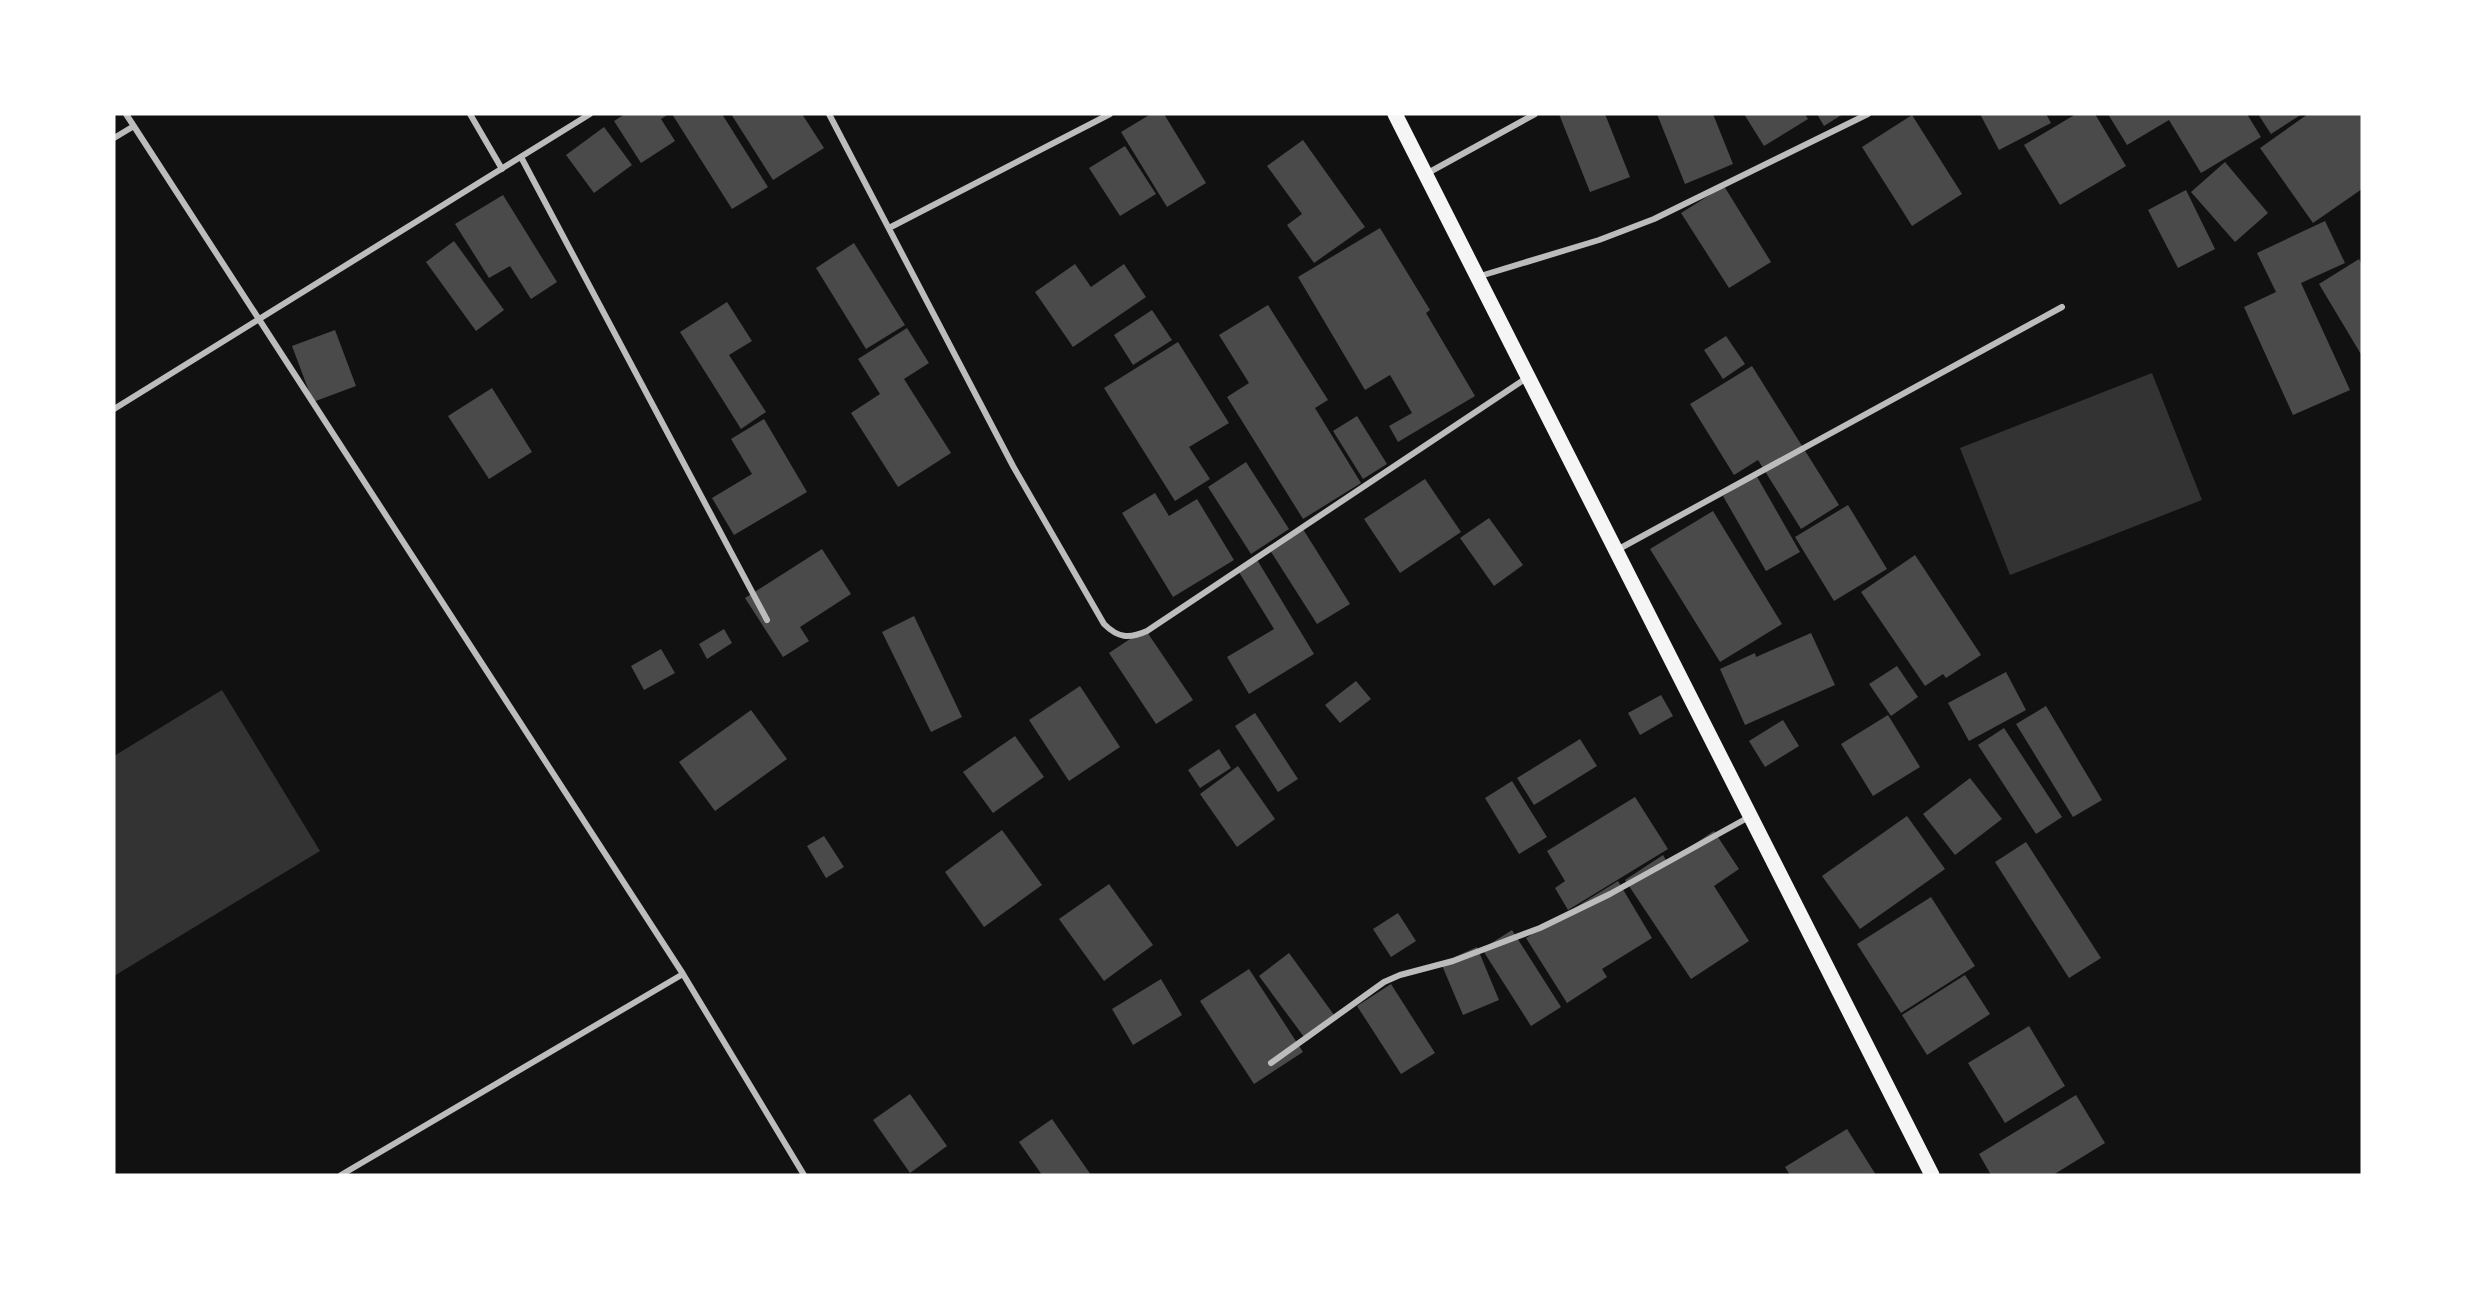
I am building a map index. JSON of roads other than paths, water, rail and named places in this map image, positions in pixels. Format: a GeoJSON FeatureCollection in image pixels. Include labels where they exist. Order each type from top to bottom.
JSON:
{"type":"FeatureCollection","features":[{"type":"Feature","properties":{"kind":"main road"},"geometry":{"type":"LineString","coordinates":[[1395,114],[1932,1175]]}},
{"type":"Feature","properties":{"kind":"street"},"geometry":{"type":"LineString","coordinates":[[126,114],[683,974],[804,1175]]}},
{"type":"Feature","properties":{"kind":"street"},"geometry":{"type":"LineString","coordinates":[[470,114],[502,168]]}},
{"type":"Feature","properties":{"kind":"street"},"geometry":{"type":"LineString","coordinates":[[114,409],[590,114]]}},
{"type":"Feature","properties":{"kind":"street"},"geometry":{"type":"LineString","coordinates":[[829,114],[1013,466],[1098,615],[1114,634],[1135,637],[1147,631],[1529,376]]}},
{"type":"Feature","properties":{"kind":"street"},"geometry":{"type":"LineString","coordinates":[[889,228],[1110,114]]}},
{"type":"Feature","properties":{"kind":"street"},"geometry":{"type":"LineString","coordinates":[[1425,175],[1535,114]]}},
{"type":"Feature","properties":{"kind":"street"},"geometry":{"type":"LineString","coordinates":[[1476,277],[1599,240],[1654,219],[1868,114]]}},
{"type":"Feature","properties":{"kind":"street"},"geometry":{"type":"LineString","coordinates":[[114,138],[134,126]]}},
{"type":"Feature","properties":{"kind":"street"},"geometry":{"type":"LineString","coordinates":[[521,157],[767,620]]}},
{"type":"Feature","properties":{"kind":"street"},"geometry":{"type":"LineString","coordinates":[[1616,551],[2062,307]]}},
{"type":"Feature","properties":{"kind":"street"},"geometry":{"type":"LineString","coordinates":[[1271,1064],[1384,982],[1400,975],[1454,961],[1540,928],[1610,894],[1750,816]]}},
{"type":"Feature","properties":{"kind":"street"},"geometry":{"type":"LineString","coordinates":[[341,1175],[683,974]]}}]}
